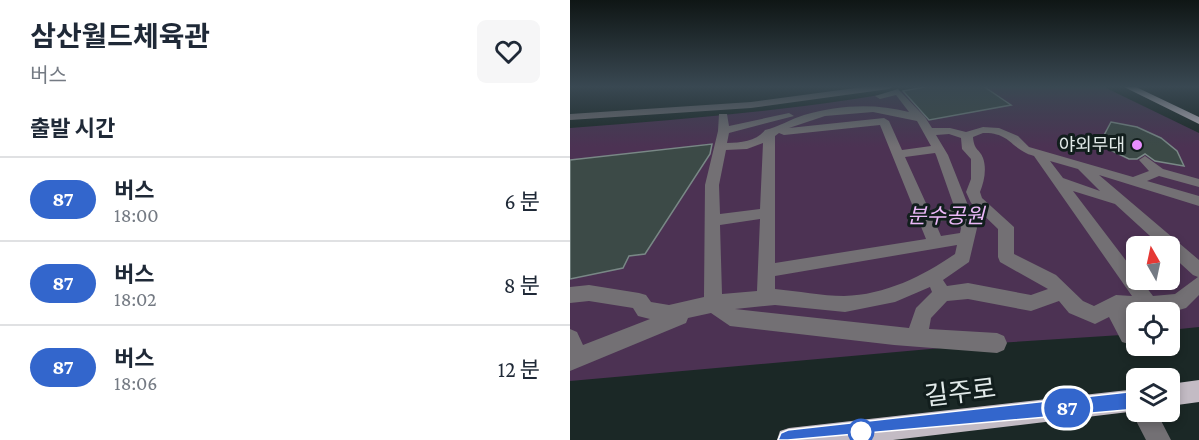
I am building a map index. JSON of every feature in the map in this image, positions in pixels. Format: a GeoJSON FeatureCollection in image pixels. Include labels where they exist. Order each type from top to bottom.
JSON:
{"type":"FeatureCollection","features":[{"type":"Feature","properties":{"kind":"main road"},"geometry":{"type":"LineString","coordinates":[[1169,107],[1199,121]]}},
{"type":"Feature","properties":{"kind":"main road"},"geometry":{"type":"LineString","coordinates":[[1180,394],[1199,391]]}},
{"type":"Feature","properties":{"kind":"main road","name":"길주로"},"geometry":{"type":"LineString","coordinates":[[789,440],[1126,401]]}},
{"type":"Feature","properties":{"kind":"street"},"geometry":{"type":"LineString","coordinates":[[570,117],[728,107]]}},
{"type":"Feature","properties":{"kind":"street"},"geometry":{"type":"LineString","coordinates":[[722,131],[854,107]]}},
{"type":"Feature","properties":{"kind":"street"},"geometry":{"type":"LineString","coordinates":[[722,131],[750,145],[769,133],[819,114],[856,107]]}},
{"type":"Feature","properties":{"kind":"street"},"geometry":{"type":"LineString","coordinates":[[884,107],[919,118],[929,132],[939,149],[969,228],[963,257],[938,286],[924,314],[916,338]]}},
{"type":"Feature","properties":{"kind":"street"},"geometry":{"type":"LineString","coordinates":[[769,133],[919,118]]}},
{"type":"Feature","properties":{"kind":"street"},"geometry":{"type":"LineString","coordinates":[[884,121],[936,243]]}},
{"type":"Feature","properties":{"kind":"street"},"geometry":{"type":"LineString","coordinates":[[722,131],[712,185],[713,303],[730,317],[916,338],[997,343]]}},
{"type":"Feature","properties":{"kind":"street"},"geometry":{"type":"LineString","coordinates":[[929,132],[950,131],[967,136],[978,131],[1003,132],[1013,137],[1025,150],[1199,201]]}},
{"type":"Feature","properties":{"kind":"street"},"geometry":{"type":"LineString","coordinates":[[765,298],[769,133]]}},
{"type":"Feature","properties":{"kind":"street"},"geometry":{"type":"LineString","coordinates":[[967,136],[968,148],[977,158],[978,179],[973,192],[976,200],[1006,227],[1006,257],[1017,266],[1053,282],[1076,307],[1095,315],[1113,304],[1126,304]]}},
{"type":"Feature","properties":{"kind":"street"},"geometry":{"type":"LineString","coordinates":[[898,154],[939,149]]}},
{"type":"Feature","properties":{"kind":"street"},"geometry":{"type":"LineString","coordinates":[[1038,153],[1147,302]]}},
{"type":"Feature","properties":{"kind":"street"},"geometry":{"type":"LineString","coordinates":[[1145,160],[1158,172],[1199,183]]}},
{"type":"Feature","properties":{"kind":"street"},"geometry":{"type":"LineString","coordinates":[[1079,165],[1199,270]]}},
{"type":"Feature","properties":{"kind":"street"},"geometry":{"type":"LineString","coordinates":[[1134,181],[1158,172]]}},
{"type":"Feature","properties":{"kind":"street"},"geometry":{"type":"LineString","coordinates":[[1059,181],[1122,203]]}},
{"type":"Feature","properties":{"kind":"street"},"geometry":{"type":"LineString","coordinates":[[711,221],[767,213]]}},
{"type":"Feature","properties":{"kind":"street"},"geometry":{"type":"LineString","coordinates":[[925,218],[963,213]]}},
{"type":"Feature","properties":{"kind":"street"},"geometry":{"type":"LineString","coordinates":[[766,271],[967,238]]}},
{"type":"Feature","properties":{"kind":"street"},"geometry":{"type":"LineString","coordinates":[[1179,302],[1199,284]]}},
{"type":"Feature","properties":{"kind":"street"},"geometry":{"type":"LineString","coordinates":[[570,295],[589,293],[639,301],[645,310],[669,314],[713,303],[765,298],[845,304],[938,286],[1031,303],[1062,292]]}},
{"type":"Feature","properties":{"kind":"street"},"geometry":{"type":"LineString","coordinates":[[573,353],[713,303]]}},
{"type":"Feature","properties":{"kind":"street"},"geometry":{"type":"LineString","coordinates":[[1113,304],[1126,328]]}},
{"type":"Feature","properties":{"kind":"street"},"geometry":{"type":"LineString","coordinates":[[1149,422],[1159,440]]}},
{"type":"Feature","properties":{"kind":"green space","name":"분수공원"},"geometry":{"type":"Polygon","coordinates":[[[796,107],[1144,107],[1199,133],[1199,327],[1180,329],[1180,302],[1126,302],[1126,335],[997,343],[570,381],[570,128],[796,107]]]}},
{"type":"Feature","properties":{"kind":"building"},"geometry":{"type":"Polygon","coordinates":[[[917,107],[1003,107],[929,120],[917,107]]]}},
{"type":"Feature","properties":{"kind":"building","name":"야외무대"},"geometry":{"type":"Polygon","coordinates":[[[1111,122],[1137,127],[1161,138],[1177,151],[1184,166],[1155,161],[1145,154],[1137,159],[1129,159],[1108,149],[1101,141],[1111,122]]]}},
{"type":"Feature","properties":{"kind":"building"},"geometry":{"type":"Polygon","coordinates":[[[712,144],[710,154],[645,254],[629,256],[623,268],[570,279],[570,160],[712,144]]]}},
{"type":"Feature","properties":{"kind":"bus line","name":"87"},"geometry":{"type":"LineString","coordinates":[[788,440],[1126,401]]}},
{"type":"Feature","properties":{"kind":"place","name":"야외무대"},"geometry":{"type":"Point","coordinates":[1137,145]}}]}
